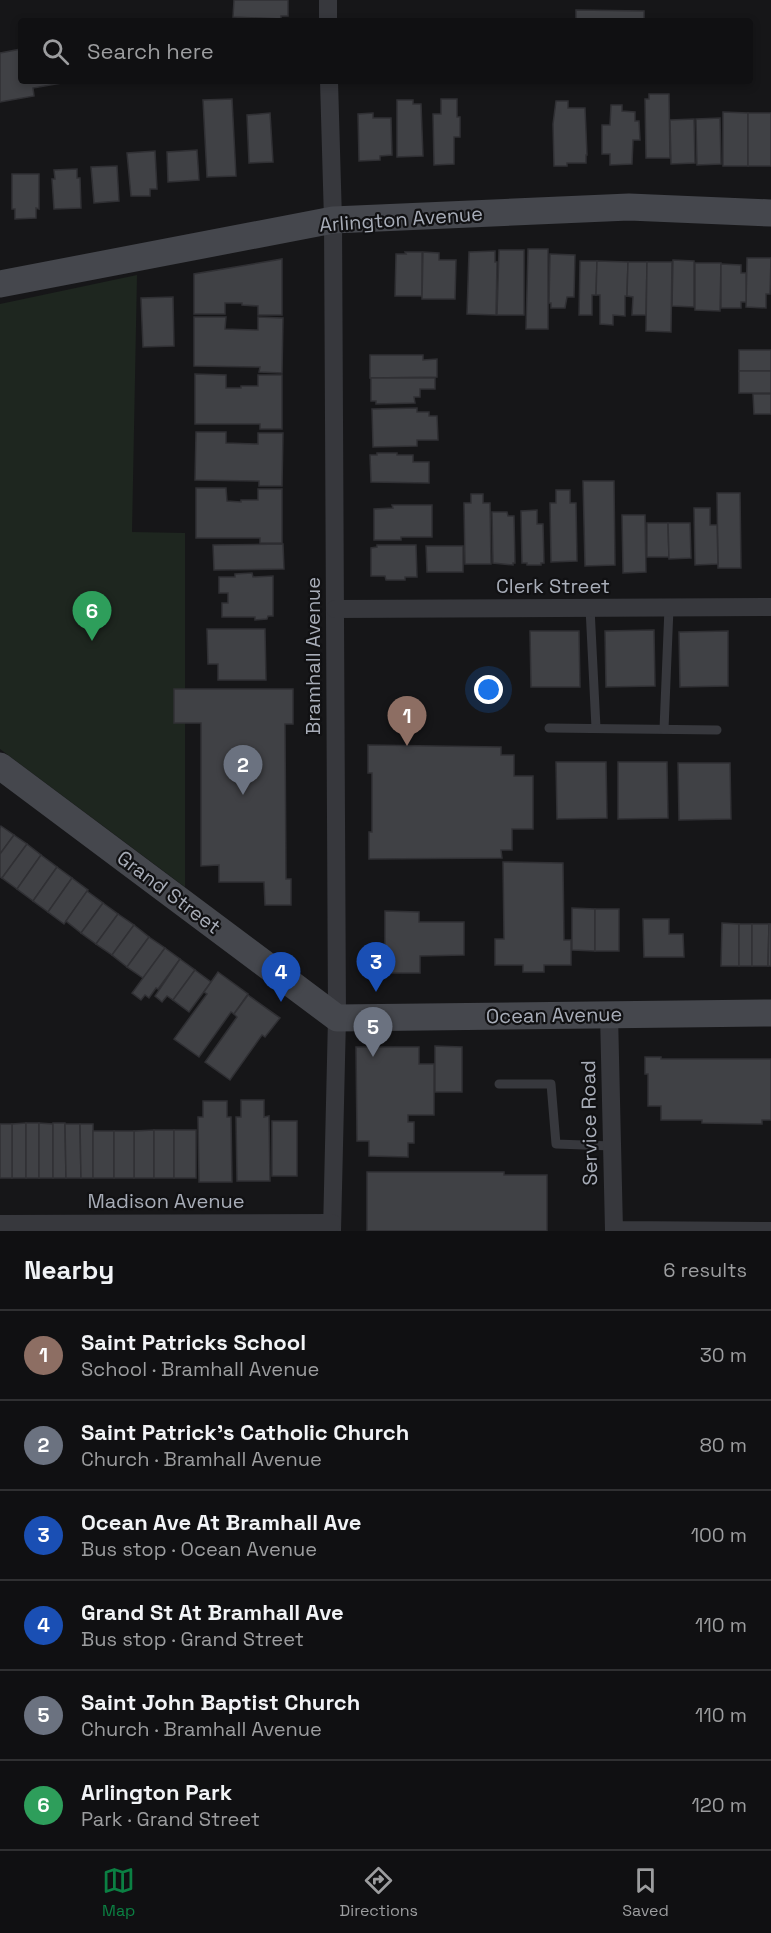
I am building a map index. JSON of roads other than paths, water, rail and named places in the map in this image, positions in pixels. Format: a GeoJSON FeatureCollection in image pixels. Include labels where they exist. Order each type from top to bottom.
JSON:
{"type":"FeatureCollection","features":[{"type":"Feature","properties":{"kind":"street"},"geometry":{"type":"LineString","coordinates":[[328,0],[328,18]]}},
{"type":"Feature","properties":{"kind":"street","name":"Bramhall Avenue"},"geometry":{"type":"LineString","coordinates":[[329,84],[333,220],[338,1018],[332,1227]]}},
{"type":"Feature","properties":{"kind":"street","name":"Arlington Avenue"},"geometry":{"type":"LineString","coordinates":[[0,284],[333,220],[629,207],[771,213]]}},
{"type":"Feature","properties":{"kind":"street","name":"Clerk Street"},"geometry":{"type":"LineString","coordinates":[[335,609],[771,608]]}},
{"type":"Feature","properties":{"kind":"street","name":"Grand Street"},"geometry":{"type":"LineString","coordinates":[[0,766],[338,1018]]}},
{"type":"Feature","properties":{"kind":"street","name":"Ocean Avenue"},"geometry":{"type":"LineString","coordinates":[[338,1018],[771,1013]]}},
{"type":"Feature","properties":{"kind":"street","name":"Service Road"},"geometry":{"type":"LineString","coordinates":[[609,1014],[614,1230]]}},
{"type":"Feature","properties":{"kind":"street","name":"Madison Avenue"},"geometry":{"type":"LineString","coordinates":[[0,1224],[332,1227]]}},
{"type":"Feature","properties":{"kind":"street"},"geometry":{"type":"LineString","coordinates":[[614,1230],[771,1231]]}},
{"type":"Feature","properties":{"kind":"lane"},"geometry":{"type":"LineString","coordinates":[[590,608],[597,728]]}},
{"type":"Feature","properties":{"kind":"lane"},"geometry":{"type":"LineString","coordinates":[[664,729],[669,608]]}},
{"type":"Feature","properties":{"kind":"lane"},"geometry":{"type":"LineString","coordinates":[[549,728],[717,730]]}},
{"type":"Feature","properties":{"kind":"lane"},"geometry":{"type":"LineString","coordinates":[[499,1084],[551,1084],[556,1144],[612,1146]]}},
{"type":"Feature","properties":{"kind":"place","name":"Arlington Park"},"geometry":{"type":"Point","coordinates":[92,641]}},
{"type":"Feature","properties":{"kind":"place","name":"Saint Patricks School"},"geometry":{"type":"Point","coordinates":[407,746]}},
{"type":"Feature","properties":{"kind":"place","name":"Saint Patrick's Catholic Church"},"geometry":{"type":"Point","coordinates":[243,795]}},
{"type":"Feature","properties":{"kind":"place","name":"Ocean Ave At Bramhall Ave"},"geometry":{"type":"Point","coordinates":[376,992]}},
{"type":"Feature","properties":{"kind":"place","name":"Grand St At Bramhall Ave"},"geometry":{"type":"Point","coordinates":[281,1002]}},
{"type":"Feature","properties":{"kind":"place","name":"Saint John Baptist Church"},"geometry":{"type":"Point","coordinates":[373,1057]}}]}
